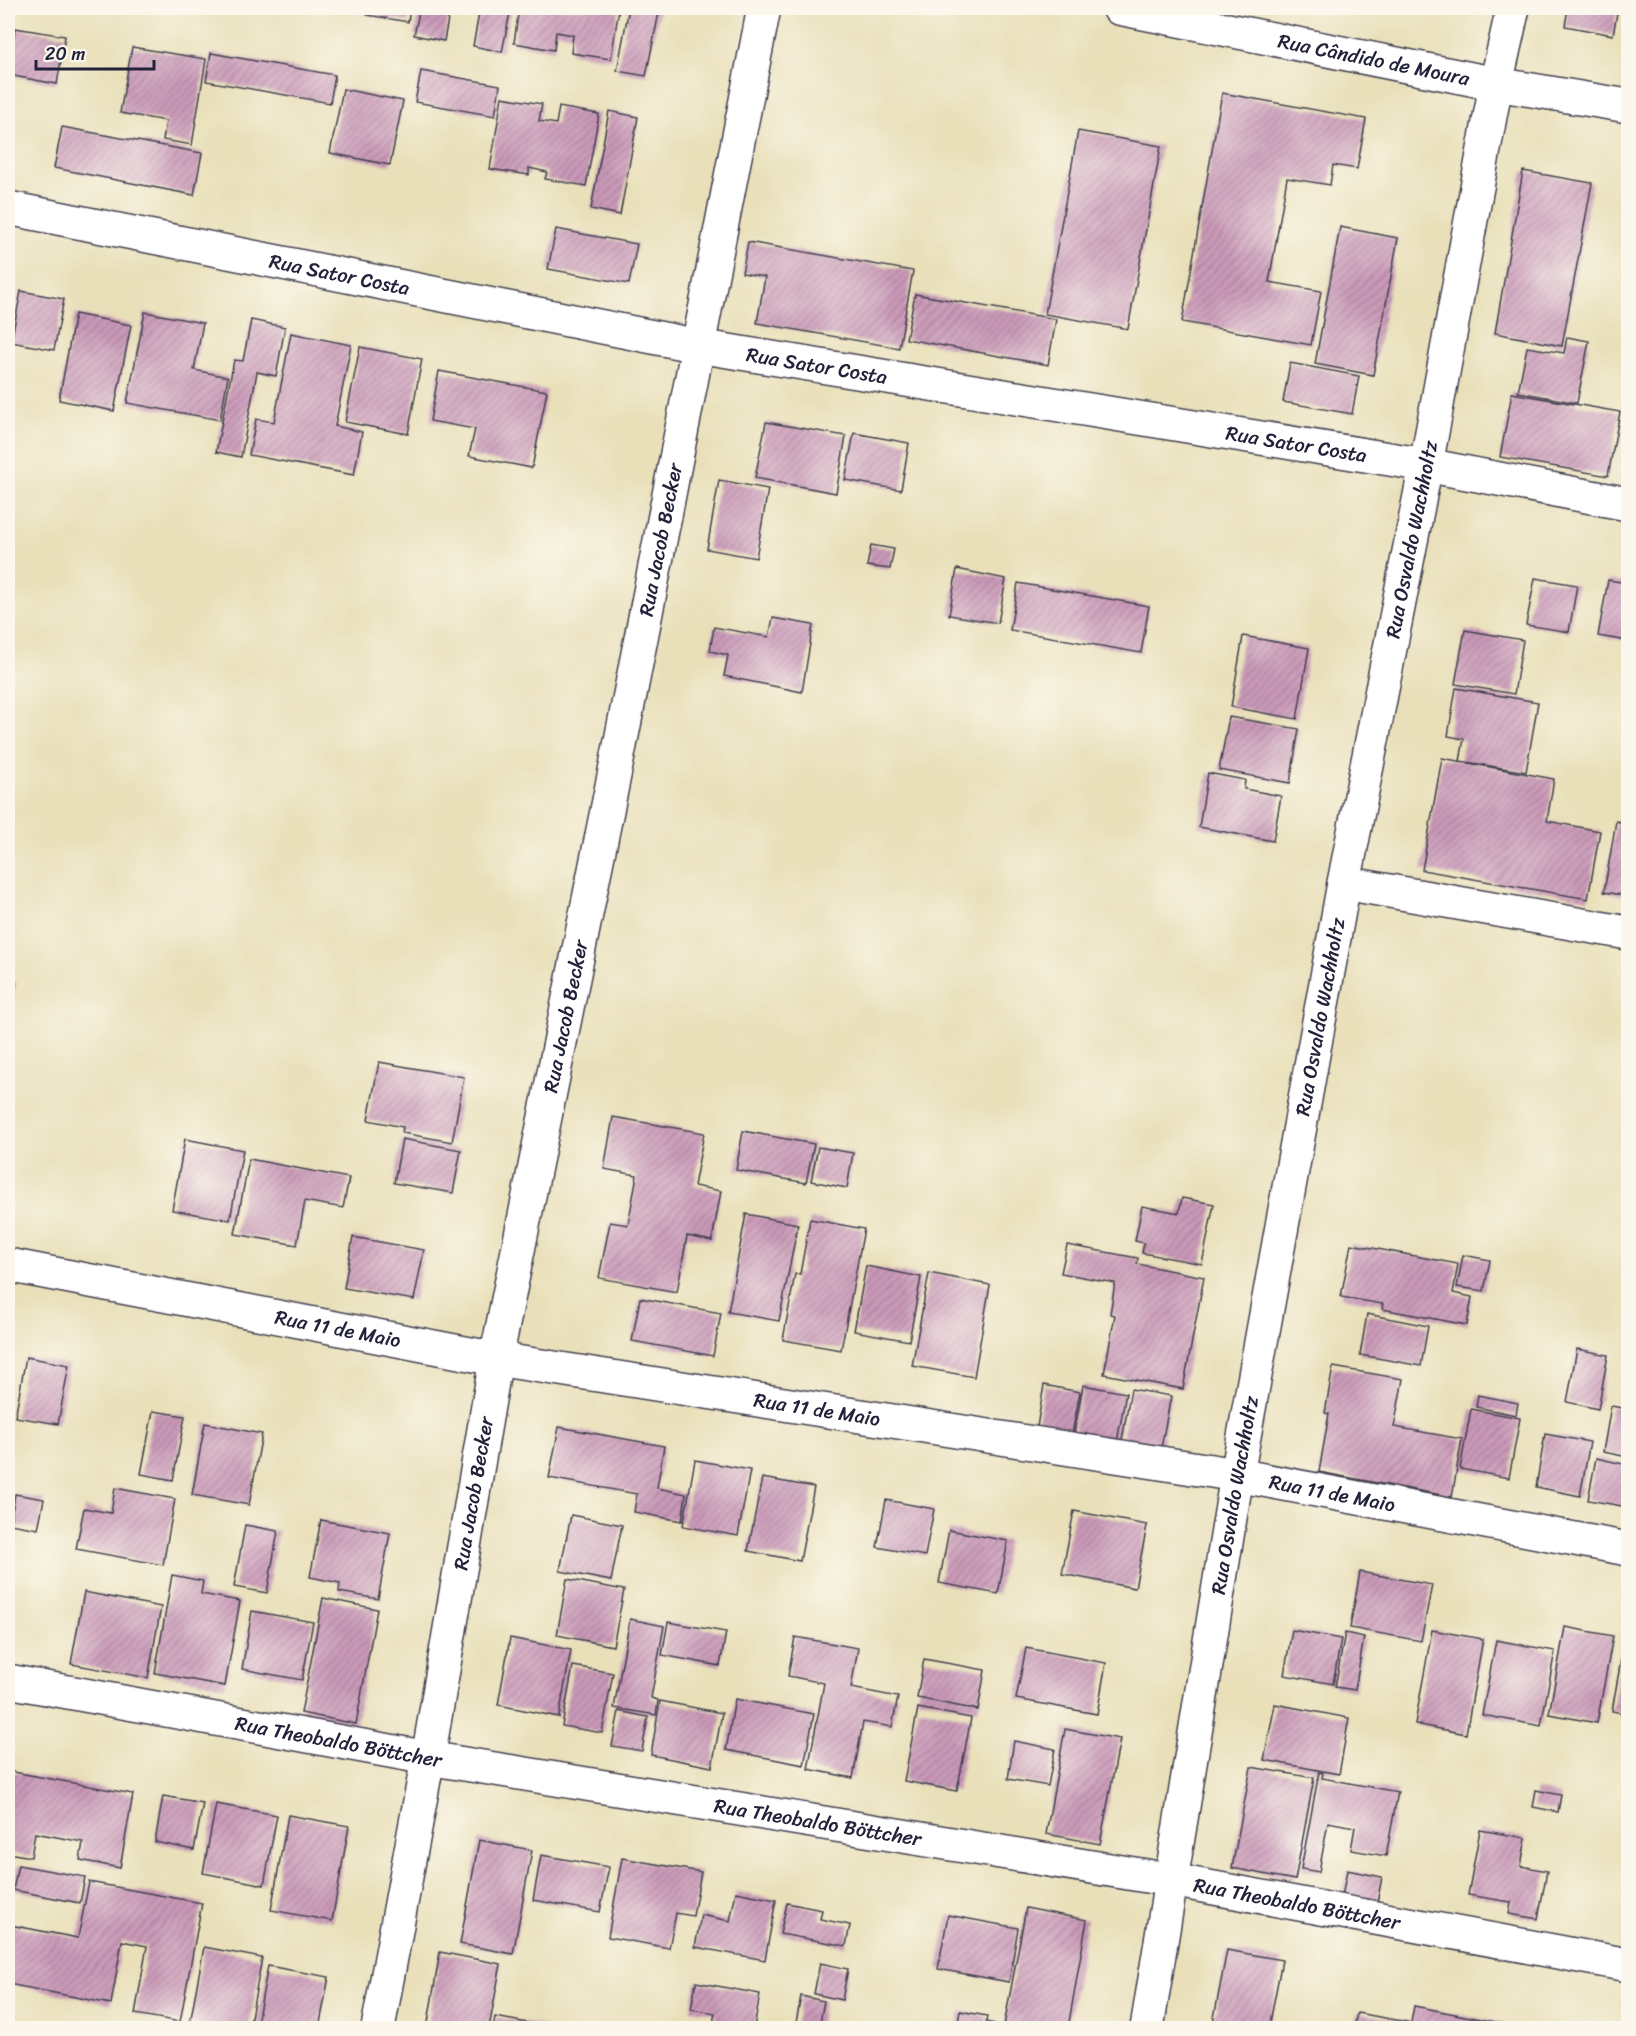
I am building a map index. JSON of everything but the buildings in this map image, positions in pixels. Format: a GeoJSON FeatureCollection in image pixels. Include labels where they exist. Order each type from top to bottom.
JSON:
{"type":"FeatureCollection","features":[{"type":"Feature","properties":{"kind":"street","name":"Rua Jacob Becker"},"geometry":{"type":"LineString","coordinates":[[378,2028],[428,1758],[496,1359],[618,756],[764,8]]}},
{"type":"Feature","properties":{"kind":"street","name":"Rua Cândido de Moura"},"geometry":{"type":"LineString","coordinates":[[1119,8],[1496,84],[1629,106]]}},
{"type":"Feature","properties":{"kind":"street","name":"Rua Osvaldo Wachholtz"},"geometry":{"type":"LineString","coordinates":[[1147,2028],[1237,1475],[1344,883],[1426,465],[1496,84],[1513,8]]}},
{"type":"Feature","properties":{"kind":"street","name":"Rua Sator Costa"},"geometry":{"type":"LineString","coordinates":[[8,208],[698,346],[1426,465],[1629,504]]}},
{"type":"Feature","properties":{"kind":"street"},"geometry":{"type":"LineString","coordinates":[[1344,883],[1629,933]]}},
{"type":"Feature","properties":{"kind":"street","name":"Rua 11 de Maio"},"geometry":{"type":"LineString","coordinates":[[8,1264],[496,1359],[1237,1475],[1629,1549]]}},
{"type":"Feature","properties":{"kind":"street","name":"Rua Theobaldo Böttcher"},"geometry":{"type":"LineString","coordinates":[[8,1681],[428,1758],[1171,1880],[1629,1965]]}}]}
